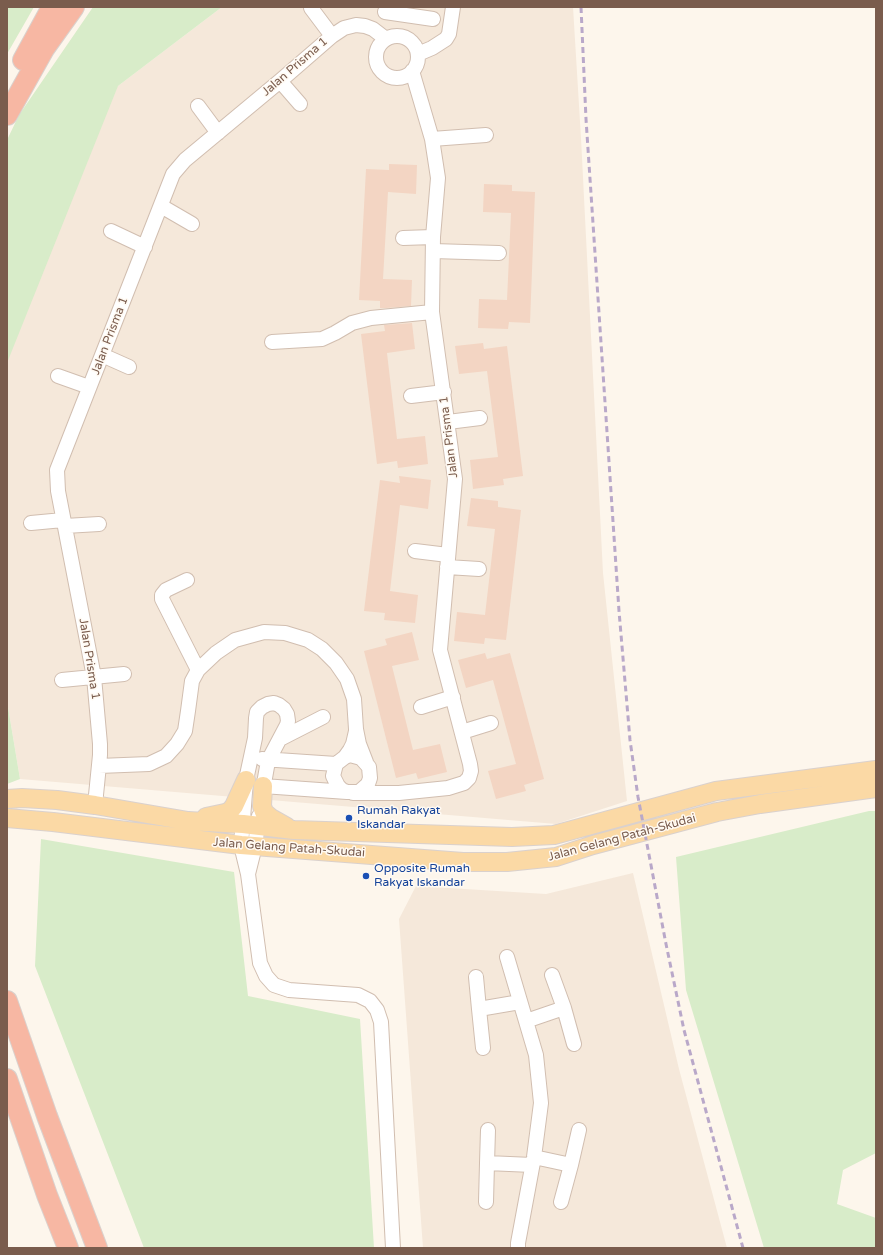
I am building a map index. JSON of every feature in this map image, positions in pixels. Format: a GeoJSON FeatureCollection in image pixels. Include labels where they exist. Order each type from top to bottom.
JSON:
{"type":"FeatureCollection","features":[{"type":"Feature","properties":{"kind":"highway"},"geometry":{"type":"LineString","coordinates":[[7,91],[52,7]]}},
{"type":"Feature","properties":{"kind":"highway"},"geometry":{"type":"LineString","coordinates":[[7,115],[44,49],[74,7]]}},
{"type":"Feature","properties":{"kind":"highway"},"geometry":{"type":"LineString","coordinates":[[7,1001],[47,1116],[97,1248]]}},
{"type":"Feature","properties":{"kind":"highway"},"geometry":{"type":"LineString","coordinates":[[7,1079],[47,1195],[68,1248]]}},
{"type":"Feature","properties":{"kind":"main road","name":"Jalan Gelang Patah-Skudai"},"geometry":{"type":"LineString","coordinates":[[7,799],[36,798],[94,805],[188,821],[250,825],[294,830],[512,837],[554,835],[716,791],[876,770]]}},
{"type":"Feature","properties":{"kind":"main road"},"geometry":{"type":"LineString","coordinates":[[188,821],[225,814],[234,806],[246,780]]}},
{"type":"Feature","properties":{"kind":"main road"},"geometry":{"type":"LineString","coordinates":[[263,786],[262,806],[264,812],[271,818],[294,830]]}},
{"type":"Feature","properties":{"kind":"main road","name":"Jalan Gelang Patah-Skudai"},"geometry":{"type":"LineString","coordinates":[[7,818],[53,822],[248,846],[463,862],[507,862],[556,857],[593,845],[717,812],[753,805],[876,788]]}},
{"type":"Feature","properties":{"kind":"street"},"geometry":{"type":"LineString","coordinates":[[418,54],[432,48],[446,39],[450,34],[453,7]]}},
{"type":"Feature","properties":{"kind":"street"},"geometry":{"type":"LineString","coordinates":[[311,8],[332,36]]}},
{"type":"Feature","properties":{"kind":"street"},"geometry":{"type":"LineString","coordinates":[[373,29],[387,10],[433,19]]}},
{"type":"Feature","properties":{"kind":"street","name":"Jalan Prisma 1"},"geometry":{"type":"LineString","coordinates":[[94,805],[100,744],[94,677],[58,490],[57,470],[173,174],[185,160],[332,36],[344,28],[356,25],[365,26],[373,29],[386,39]]}},
{"type":"Feature","properties":{"kind":"street"},"geometry":{"type":"LineString","coordinates":[[391,37],[403,37],[413,44],[418,54],[416,66],[402,78],[390,77],[380,71],[376,60],[376,54],[378,48],[386,39],[391,37]]}},
{"type":"Feature","properties":{"kind":"street","name":"Jalan Prisma 1"},"geometry":{"type":"LineString","coordinates":[[263,786],[350,792],[400,793],[448,788],[464,783],[469,778],[471,771],[440,650],[455,479],[432,312],[433,244],[438,178],[432,139],[412,71]]}},
{"type":"Feature","properties":{"kind":"street"},"geometry":{"type":"LineString","coordinates":[[280,81],[300,104]]}},
{"type":"Feature","properties":{"kind":"street"},"geometry":{"type":"LineString","coordinates":[[198,106],[218,133]]}},
{"type":"Feature","properties":{"kind":"street"},"geometry":{"type":"LineString","coordinates":[[432,139],[486,135]]}},
{"type":"Feature","properties":{"kind":"street"},"geometry":{"type":"LineString","coordinates":[[160,206],[192,224]]}},
{"type":"Feature","properties":{"kind":"street"},"geometry":{"type":"LineString","coordinates":[[111,230],[145,247]]}},
{"type":"Feature","properties":{"kind":"street"},"geometry":{"type":"LineString","coordinates":[[404,238],[433,244],[499,253]]}},
{"type":"Feature","properties":{"kind":"street"},"geometry":{"type":"LineString","coordinates":[[272,342],[322,339],[352,323],[371,318],[432,312]]}},
{"type":"Feature","properties":{"kind":"street"},"geometry":{"type":"LineString","coordinates":[[102,355],[129,366]]}},
{"type":"Feature","properties":{"kind":"street"},"geometry":{"type":"LineString","coordinates":[[58,376],[89,388]]}},
{"type":"Feature","properties":{"kind":"street"},"geometry":{"type":"LineString","coordinates":[[411,396],[444,392]]}},
{"type":"Feature","properties":{"kind":"street"},"geometry":{"type":"LineString","coordinates":[[448,422],[480,418]]}},
{"type":"Feature","properties":{"kind":"street"},"geometry":{"type":"LineString","coordinates":[[31,522],[99,524]]}},
{"type":"Feature","properties":{"kind":"street"},"geometry":{"type":"LineString","coordinates":[[415,551],[479,569]]}},
{"type":"Feature","properties":{"kind":"street"},"geometry":{"type":"LineString","coordinates":[[186,580],[166,590],[162,595],[162,599],[198,670]]}},
{"type":"Feature","properties":{"kind":"street"},"geometry":{"type":"LineString","coordinates":[[99,766],[149,764],[166,756],[177,744],[185,731],[192,681],[198,670],[216,653],[235,640],[264,632],[286,633],[308,640],[336,663],[347,679],[354,699],[356,729],[359,744],[368,767],[368,784],[364,788],[350,792],[338,786],[335,781],[334,770],[353,744],[356,729]]}},
{"type":"Feature","properties":{"kind":"street"},"geometry":{"type":"LineString","coordinates":[[62,680],[124,674]]}},
{"type":"Feature","properties":{"kind":"street"},"geometry":{"type":"LineString","coordinates":[[421,707],[453,697]]}},
{"type":"Feature","properties":{"kind":"street"},"geometry":{"type":"LineString","coordinates":[[250,825],[263,786],[268,761],[287,725],[287,714],[279,705],[268,704],[257,712],[255,738],[246,780],[250,825],[248,874],[260,962],[266,976],[274,984],[289,990],[358,995],[370,1001],[377,1010],[381,1022],[393,1248]]}},
{"type":"Feature","properties":{"kind":"street"},"geometry":{"type":"LineString","coordinates":[[280,739],[323,717]]}},
{"type":"Feature","properties":{"kind":"street"},"geometry":{"type":"LineString","coordinates":[[462,732],[491,723]]}},
{"type":"Feature","properties":{"kind":"street"},"geometry":{"type":"LineString","coordinates":[[251,758],[268,761],[340,761],[356,756],[368,767],[380,783],[400,793]]}},
{"type":"Feature","properties":{"kind":"street"},"geometry":{"type":"LineString","coordinates":[[507,957],[536,1055],[541,1103],[518,1248]]}},
{"type":"Feature","properties":{"kind":"street"},"geometry":{"type":"LineString","coordinates":[[552,975],[564,1008],[574,1044]]}},
{"type":"Feature","properties":{"kind":"street"},"geometry":{"type":"LineString","coordinates":[[476,977],[483,1048]]}},
{"type":"Feature","properties":{"kind":"street"},"geometry":{"type":"LineString","coordinates":[[479,1009],[520,1002]]}},
{"type":"Feature","properties":{"kind":"street"},"geometry":{"type":"LineString","coordinates":[[526,1021],[564,1008]]}},
{"type":"Feature","properties":{"kind":"street"},"geometry":{"type":"LineString","coordinates":[[486,1202],[488,1130]]}},
{"type":"Feature","properties":{"kind":"street"},"geometry":{"type":"LineString","coordinates":[[561,1202],[579,1130]]}},
{"type":"Feature","properties":{"kind":"street"},"geometry":{"type":"LineString","coordinates":[[486,1163],[533,1161],[571,1165]]}},
{"type":"Feature","properties":{"kind":"shaded area"},"geometry":{"type":"Polygon","coordinates":[[[222,7],[573,7],[603,573],[627,801],[556,824],[20,779],[7,701],[7,361],[114,89],[222,7]]]}},
{"type":"Feature","properties":{"kind":"shaded area"},"geometry":{"type":"Polygon","coordinates":[[[633,873],[679,1069],[727,1248],[423,1248],[399,919],[416,886],[546,894],[633,873]]]}},
{"type":"Feature","properties":{"kind":"green space"},"geometry":{"type":"Polygon","coordinates":[[[7,7],[34,7],[7,54],[7,7]]]}},
{"type":"Feature","properties":{"kind":"green space"},"geometry":{"type":"Polygon","coordinates":[[[93,7],[222,7],[118,86],[7,363],[7,140],[19,115],[93,7]]]}},
{"type":"Feature","properties":{"kind":"green space"},"geometry":{"type":"Polygon","coordinates":[[[7,701],[20,779],[7,784],[7,701]]]}},
{"type":"Feature","properties":{"kind":"green space"},"geometry":{"type":"Polygon","coordinates":[[[869,811],[876,811],[876,1153],[843,1170],[837,1204],[876,1218],[876,1248],[764,1248],[686,990],[676,857],[869,811]]]}},
{"type":"Feature","properties":{"kind":"green space"},"geometry":{"type":"Polygon","coordinates":[[[41,839],[234,872],[248,996],[360,1019],[374,1248],[144,1248],[35,966],[41,839]]]}},
{"type":"Feature","properties":{"kind":"building"},"geometry":{"type":"Polygon","coordinates":[[[389,164],[417,165],[416,194],[388,192],[383,279],[412,280],[411,306],[380,308],[380,301],[359,300],[366,169],[389,170],[389,164]]]}},
{"type":"Feature","properties":{"kind":"building"},"geometry":{"type":"Polygon","coordinates":[[[484,184],[512,185],[512,191],[535,192],[530,323],[509,322],[508,329],[478,328],[479,299],[507,300],[511,213],[483,212],[484,184]]]}},
{"type":"Feature","properties":{"kind":"building"},"geometry":{"type":"Polygon","coordinates":[[[412,323],[415,349],[387,353],[397,439],[425,436],[428,464],[398,468],[397,461],[377,464],[361,334],[385,331],[384,325],[412,323]]]}},
{"type":"Feature","properties":{"kind":"building"},"geometry":{"type":"Polygon","coordinates":[[[483,343],[484,349],[507,346],[523,476],[503,479],[504,485],[473,489],[470,460],[498,457],[487,371],[459,374],[455,346],[483,343]]]}},
{"type":"Feature","properties":{"kind":"building"},"geometry":{"type":"Polygon","coordinates":[[[399,476],[431,480],[428,509],[400,505],[390,591],[418,595],[415,623],[384,620],[385,613],[364,611],[380,480],[400,483],[399,476]]]}},
{"type":"Feature","properties":{"kind":"building"},"geometry":{"type":"Polygon","coordinates":[[[471,498],[498,501],[498,507],[521,510],[506,640],[485,638],[484,644],[454,641],[457,612],[485,615],[495,529],[467,526],[471,498]]]}},
{"type":"Feature","properties":{"kind":"building"},"geometry":{"type":"Polygon","coordinates":[[[412,632],[419,660],[392,666],[413,750],[440,744],[447,772],[418,779],[416,773],[396,778],[364,651],[387,645],[385,639],[412,632]]]}},
{"type":"Feature","properties":{"kind":"building"},"geometry":{"type":"Polygon","coordinates":[[[485,653],[487,659],[510,653],[544,779],[524,785],[526,791],[496,799],[488,771],[516,764],[493,680],[466,688],[458,660],[485,653]]]}},
{"type":"Feature","properties":{"kind":"railway"},"geometry":{"type":"LineString","coordinates":[[581,7],[586,119],[619,611],[630,740],[638,797],[684,1030],[743,1248]]}},
{"type":"Feature","properties":{"kind":"place","name":"Rumah Rakyat Iskandar"},"geometry":{"type":"Point","coordinates":[349,818]}},
{"type":"Feature","properties":{"kind":"place","name":"Opposite Rumah Rakyat Iskandar"},"geometry":{"type":"Point","coordinates":[366,876]}}]}
